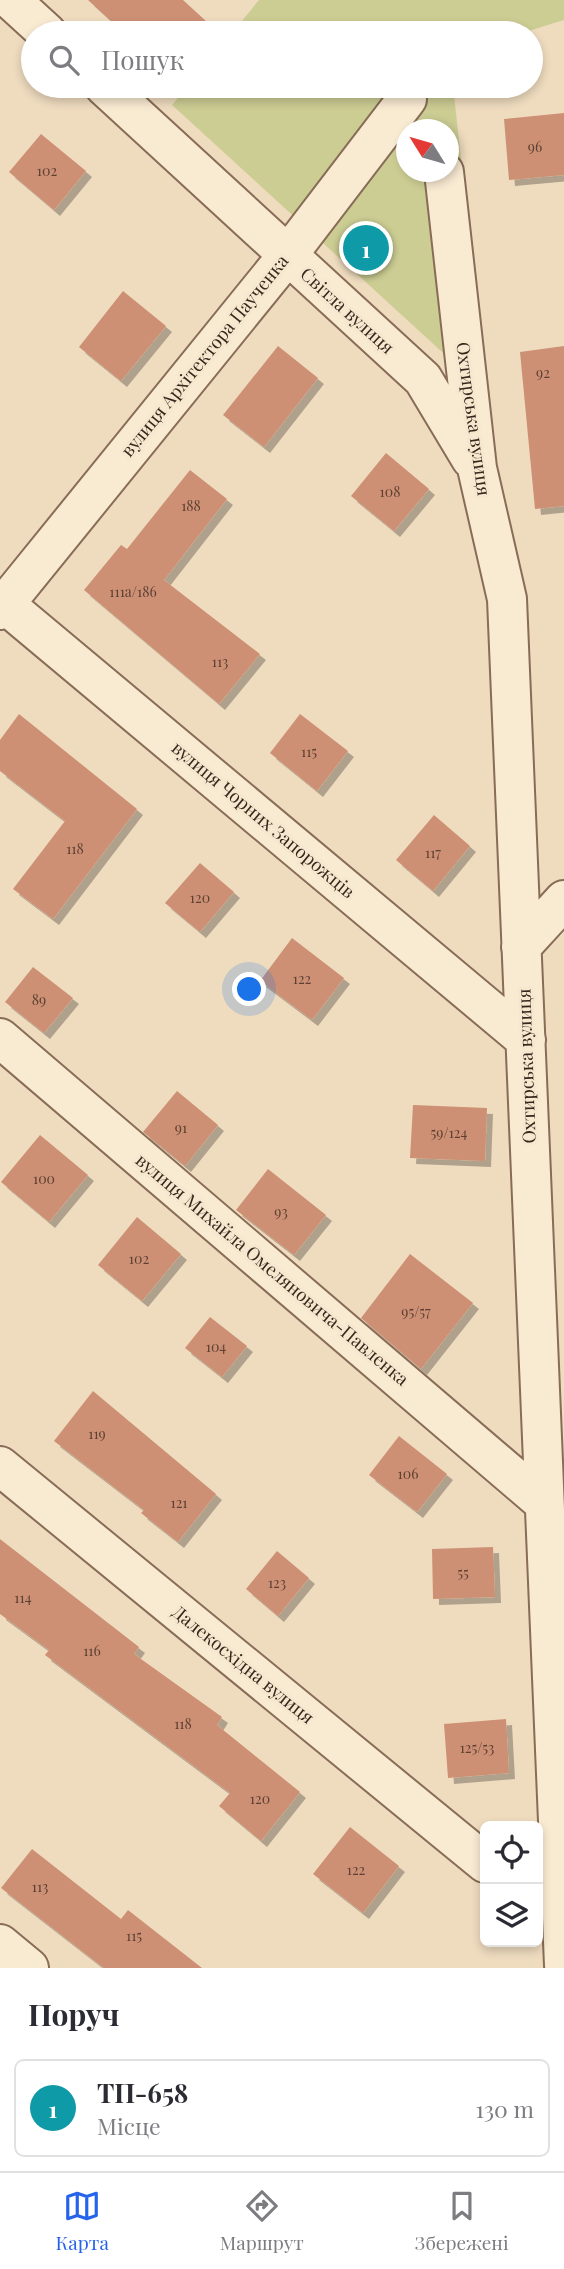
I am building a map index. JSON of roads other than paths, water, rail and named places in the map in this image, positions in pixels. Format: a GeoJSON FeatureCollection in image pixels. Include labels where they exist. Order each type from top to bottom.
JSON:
{"type":"FeatureCollection","features":[{"type":"Feature","properties":{"kind":"street"},"geometry":{"type":"LineString","coordinates":[[12,0],[34,21]]}},
{"type":"Feature","properties":{"kind":"street","name":"Світла вулиця"},"geometry":{"type":"LineString","coordinates":[[117,98],[423,379],[477,468]]}},
{"type":"Feature","properties":{"kind":"street","name":"вулиця Архітектора Паученка"},"geometry":{"type":"LineString","coordinates":[[2,605],[287,256],[407,99]]}},
{"type":"Feature","properties":{"kind":"street","name":"Охтирська вулиця"},"geometry":{"type":"LineString","coordinates":[[445,182],[477,468],[508,599],[544,1503],[550,1916],[564,1965]]}},
{"type":"Feature","properties":{"kind":"street","name":"вулиця Чорних Запорожців"},"geometry":{"type":"LineString","coordinates":[[2,605],[526,1040]]}},
{"type":"Feature","properties":{"kind":"street"},"geometry":{"type":"LineString","coordinates":[[521,947],[564,900]]}},
{"type":"Feature","properties":{"kind":"street","name":"вулиця Михайла Омеляновича-Павленка"},"geometry":{"type":"LineString","coordinates":[[0,1038],[544,1503]]}},
{"type":"Feature","properties":{"kind":"street","name":"Далекосхідна вулиця"},"geometry":{"type":"LineString","coordinates":[[0,1466],[480,1860]]}},
{"type":"Feature","properties":{"kind":"street"},"geometry":{"type":"LineString","coordinates":[[0,1944],[29,1968]]}},
{"type":"Feature","properties":{"kind":"place","name":"ТП-658"},"geometry":{"type":"Point","coordinates":[366,248]}}]}
